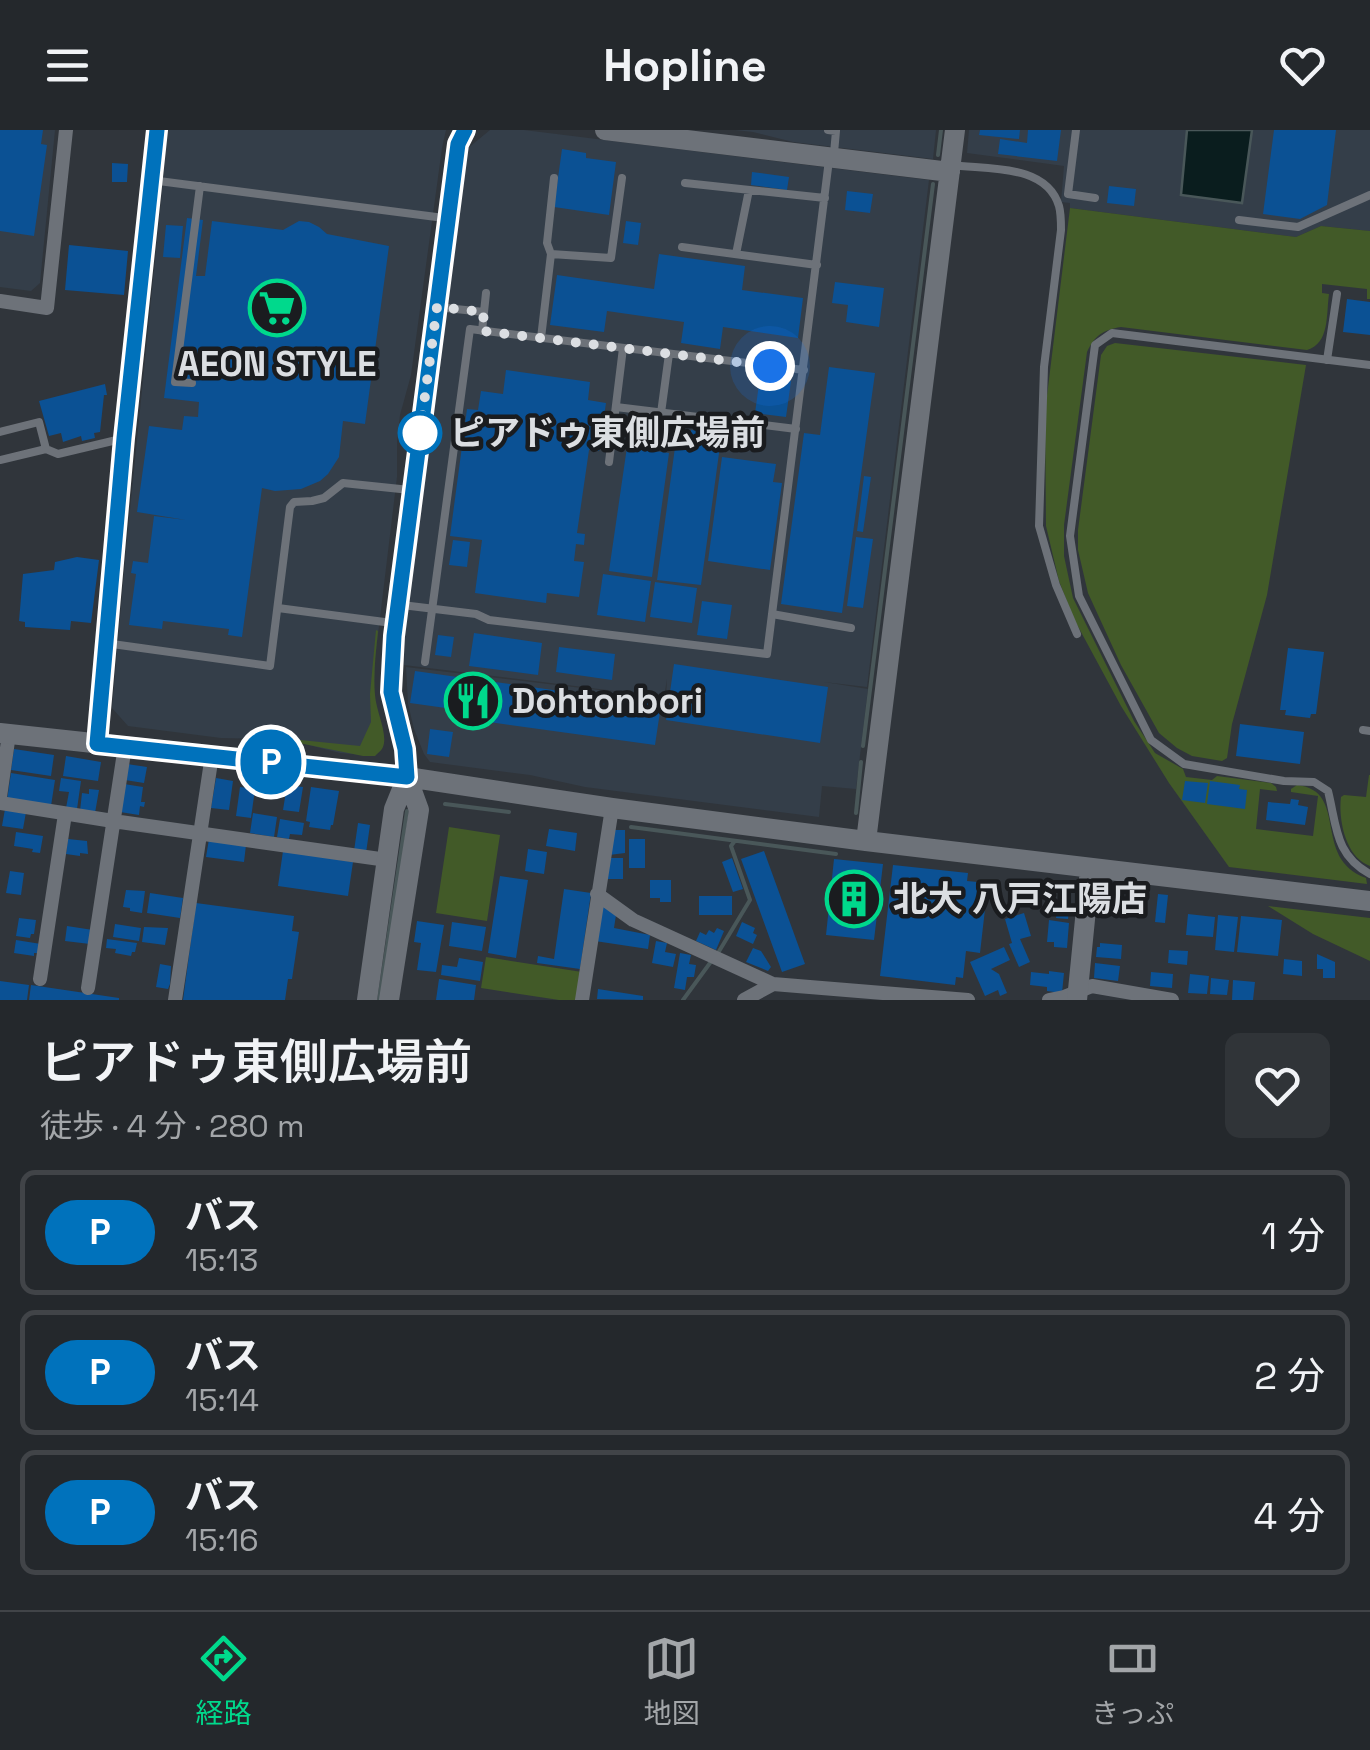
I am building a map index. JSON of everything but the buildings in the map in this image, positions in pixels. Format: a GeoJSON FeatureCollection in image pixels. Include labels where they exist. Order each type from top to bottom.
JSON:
{"type":"FeatureCollection","features":[{"type":"Feature","properties":{"kind":"street"},"geometry":{"type":"LineString","coordinates":[[0,301],[47,308],[66,130]]}},
{"type":"Feature","properties":{"kind":"street"},"geometry":{"type":"LineString","coordinates":[[97,744],[157,130]]}},
{"type":"Feature","properties":{"kind":"street"},"geometry":{"type":"LineString","coordinates":[[389,1000],[418,810],[407,777],[405,749],[391,692],[397,614],[458,144],[465,130]]}},
{"type":"Feature","properties":{"kind":"street"},"geometry":{"type":"LineString","coordinates":[[605,130],[951,169]]}},
{"type":"Feature","properties":{"kind":"street"},"geometry":{"type":"LineString","coordinates":[[866,841],[956,130]]}},
{"type":"Feature","properties":{"kind":"street"},"geometry":{"type":"LineString","coordinates":[[387,860],[113,822],[0,800],[5,733],[407,777],[866,841],[1370,901]]}},
{"type":"Feature","properties":{"kind":"street"},"geometry":{"type":"LineString","coordinates":[[88,988],[125,746]]}},
{"type":"Feature","properties":{"kind":"street"},"geometry":{"type":"LineString","coordinates":[[175,1000],[212,755]]}},
{"type":"Feature","properties":{"kind":"street"},"geometry":{"type":"LineString","coordinates":[[368,1000],[394,809],[407,777]]}},
{"type":"Feature","properties":{"kind":"street"},"geometry":{"type":"LineString","coordinates":[[582,1000],[612,808]]}},
{"type":"Feature","properties":{"kind":"street"},"geometry":{"type":"LineString","coordinates":[[40,979],[65,814]]}},
{"type":"Feature","properties":{"kind":"street"},"geometry":{"type":"LineString","coordinates":[[1077,996],[1090,869]]}},
{"type":"Feature","properties":{"kind":"street"},"geometry":{"type":"LineString","coordinates":[[596,894],[633,920],[778,990]]}},
{"type":"Feature","properties":{"kind":"street"},"geometry":{"type":"LineString","coordinates":[[1049,1000],[1077,996],[1092,986],[1172,1000]]}},
{"type":"Feature","properties":{"kind":"street"},"geometry":{"type":"LineString","coordinates":[[744,1000],[778,990],[968,1000]]}},
{"type":"Feature","properties":{"kind":"lane"},"geometry":{"type":"LineString","coordinates":[[278,608],[397,614],[433,609],[476,614],[489,620],[767,654],[836,131],[828,130]]}},
{"type":"Feature","properties":{"kind":"lane"},"geometry":{"type":"LineString","coordinates":[[1076,130],[1068,194],[1094,198]]}},
{"type":"Feature","properties":{"kind":"lane"},"geometry":{"type":"LineString","coordinates":[[951,169],[1024,173],[1041,180],[1060,208],[1061,230],[1044,367],[1039,526],[1056,586],[1077,634]]}},
{"type":"Feature","properties":{"kind":"lane"},"geometry":{"type":"LineString","coordinates":[[542,338],[554,178]]}},
{"type":"Feature","properties":{"kind":"lane"},"geometry":{"type":"LineString","coordinates":[[551,254],[611,258],[622,178]]}},
{"type":"Feature","properties":{"kind":"lane"},"geometry":{"type":"LineString","coordinates":[[151,180],[449,218]]}},
{"type":"Feature","properties":{"kind":"lane"},"geometry":{"type":"LineString","coordinates":[[685,183],[825,198]]}},
{"type":"Feature","properties":{"kind":"lane"},"geometry":{"type":"LineString","coordinates":[[192,383],[175,382],[200,186]]}},
{"type":"Feature","properties":{"kind":"lane"},"geometry":{"type":"LineString","coordinates":[[736,254],[750,190]]}},
{"type":"Feature","properties":{"kind":"lane"},"geometry":{"type":"LineString","coordinates":[[1238,220],[1298,227],[1370,194]]}},
{"type":"Feature","properties":{"kind":"lane"},"geometry":{"type":"LineString","coordinates":[[682,247],[816,265]]}},
{"type":"Feature","properties":{"kind":"lane"},"geometry":{"type":"LineString","coordinates":[[482,331],[486,294]]}},
{"type":"Feature","properties":{"kind":"lane"},"geometry":{"type":"LineString","coordinates":[[1328,360],[1337,294]]}},
{"type":"Feature","properties":{"kind":"lane"},"geometry":{"type":"LineString","coordinates":[[437,307],[484,312]]}},
{"type":"Feature","properties":{"kind":"lane"},"geometry":{"type":"LineString","coordinates":[[425,662],[470,330],[804,370]]}},
{"type":"Feature","properties":{"kind":"lane"},"geometry":{"type":"LineString","coordinates":[[1370,365],[1112,333],[1095,345],[1070,536],[1079,596],[1151,740],[1184,764],[1284,781],[1314,782],[1328,791],[1343,850],[1352,864],[1370,874]]}},
{"type":"Feature","properties":{"kind":"lane"},"geometry":{"type":"LineString","coordinates":[[609,462],[624,348]]}},
{"type":"Feature","properties":{"kind":"lane"},"geometry":{"type":"LineString","coordinates":[[661,413],[669,354]]}},
{"type":"Feature","properties":{"kind":"lane"},"geometry":{"type":"LineString","coordinates":[[616,407],[796,429]]}},
{"type":"Feature","properties":{"kind":"lane"},"geometry":{"type":"LineString","coordinates":[[0,432],[39,422],[46,449]]}},
{"type":"Feature","properties":{"kind":"lane"},"geometry":{"type":"LineString","coordinates":[[0,460],[46,449],[58,454],[124,438]]}},
{"type":"Feature","properties":{"kind":"lane"},"geometry":{"type":"LineString","coordinates":[[105,644],[270,666],[290,508],[294,502],[324,498],[347,483],[413,490]]}},
{"type":"Feature","properties":{"kind":"lane"},"geometry":{"type":"LineString","coordinates":[[772,614],[851,628]]}},
{"type":"Feature","properties":{"kind":"shaded area"},"geometry":{"type":"Polygon","coordinates":[[[0,130],[55,130],[40,283],[31,291],[0,287],[0,130]]]}},
{"type":"Feature","properties":{"kind":"shaded area"},"geometry":{"type":"Polygon","coordinates":[[[168,130],[446,130],[411,375],[400,415],[397,477],[375,659],[374,693],[384,743],[375,756],[340,753],[297,742],[221,738],[128,726],[112,708],[168,130]]]}},
{"type":"Feature","properties":{"kind":"shaded area"},"geometry":{"type":"Polygon","coordinates":[[[490,130],[524,130],[929,180],[867,687],[824,682],[868,689],[856,789],[822,786],[819,817],[585,787],[530,775],[430,762],[424,754],[408,704],[406,667],[666,698],[667,679],[664,697],[404,665],[405,630],[467,149],[490,130]]]}},
{"type":"Feature","properties":{"kind":"shaded area"},"geometry":{"type":"Polygon","coordinates":[[[735,130],[936,130],[933,159],[793,142],[735,130]]]}},
{"type":"Feature","properties":{"kind":"shaded area"},"geometry":{"type":"Polygon","coordinates":[[[969,130],[1370,130],[1370,231],[1321,226],[1296,237],[1070,208],[1070,203],[1061,202],[1064,166],[967,153],[969,130]]]}},
{"type":"Feature","properties":{"kind":"shaded area"},"geometry":{"type":"Polygon","coordinates":[[[1187,130],[1252,130],[1242,203],[1181,195],[1187,130]]]}},
{"type":"Feature","properties":{"kind":"green space"},"geometry":{"type":"Polygon","coordinates":[[[1070,208],[1296,237],[1321,226],[1370,231],[1370,299],[1367,289],[1322,284],[1322,293],[1329,294],[1325,327],[1320,341],[1307,350],[1121,327],[1097,337],[1087,352],[1064,525],[1064,556],[1073,598],[1134,721],[1155,753],[1183,769],[1186,777],[1212,780],[1217,776],[1271,783],[1277,791],[1260,789],[1256,829],[1313,836],[1318,796],[1291,789],[1297,785],[1313,790],[1322,799],[1328,812],[1339,856],[1349,869],[1366,878],[1367,884],[1229,867],[1169,783],[1074,619],[1059,581],[1046,526],[1045,412],[1070,208]]]}},
{"type":"Feature","properties":{"kind":"green space"},"geometry":{"type":"Polygon","coordinates":[[[1115,343],[1306,365],[1267,595],[1232,724],[1227,758],[1222,761],[1192,756],[1159,733],[1121,665],[1088,593],[1078,550],[1078,530],[1101,355],[1115,343]]]}},
{"type":"Feature","properties":{"kind":"green space"},"geometry":{"type":"Polygon","coordinates":[[[376,630],[374,687],[384,738],[381,750],[375,756],[363,756],[289,741],[360,746],[371,722],[376,630]]]}},
{"type":"Feature","properties":{"kind":"green space"},"geometry":{"type":"Polygon","coordinates":[[[1369,775],[1370,866],[1349,847],[1340,806],[1344,795],[1366,797],[1369,775]]]}},
{"type":"Feature","properties":{"kind":"green space"},"geometry":{"type":"Polygon","coordinates":[[[449,827],[500,835],[487,921],[436,913],[449,827]]]}},
{"type":"Feature","properties":{"kind":"green space"},"geometry":{"type":"Polygon","coordinates":[[[1268,906],[1370,918],[1370,961],[1313,934],[1268,906]]]}},
{"type":"Feature","properties":{"kind":"green space"},"geometry":{"type":"Polygon","coordinates":[[[486,957],[582,972],[577,1000],[481,988],[486,957]]]}},
{"type":"Feature","properties":{"kind":"waterway"},"geometry":{"type":"LineString","coordinates":[[938,155],[941,130]]}},
{"type":"Feature","properties":{"kind":"waterway"},"geometry":{"type":"LineString","coordinates":[[863,746],[933,184]]}},
{"type":"Feature","properties":{"kind":"waterway"},"geometry":{"type":"LineString","coordinates":[[856,813],[861,762]]}},
{"type":"Feature","properties":{"kind":"waterway"},"geometry":{"type":"LineString","coordinates":[[445,804],[509,812]]}},
{"type":"Feature","properties":{"kind":"waterway"},"geometry":{"type":"LineString","coordinates":[[379,1000],[407,811]]}},
{"type":"Feature","properties":{"kind":"waterway"},"geometry":{"type":"LineString","coordinates":[[631,827],[836,854]]}},
{"type":"Feature","properties":{"kind":"waterway"},"geometry":{"type":"LineString","coordinates":[[718,953],[750,900],[731,846],[734,842]]}},
{"type":"Feature","properties":{"kind":"waterway"},"geometry":{"type":"LineString","coordinates":[[683,1000],[710,963]]}},
{"type":"Feature","properties":{"kind":"bus line","name":"P"},"geometry":{"type":"LineString","coordinates":[[157,130],[97,744],[407,777],[405,749],[391,692],[394,636],[458,144],[465,130]]}},
{"type":"Feature","properties":{"kind":"place","name":"AEON STYLE"},"geometry":{"type":"Point","coordinates":[277,308]}},
{"type":"Feature","properties":{"kind":"place","name":"ピアドゥ東側広場前"},"geometry":{"type":"Point","coordinates":[420,433]}},
{"type":"Feature","properties":{"kind":"place","name":"Dohtonbori"},"geometry":{"type":"Point","coordinates":[473,701]}},
{"type":"Feature","properties":{"kind":"place","name":"北大 八戸江陽店"},"geometry":{"type":"Point","coordinates":[854,899]}},
{"type":"Feature","properties":{"kind":"route"},"geometry":{"type":"LineString","coordinates":[[420,433],[437,307],[484,312],[482,331],[770,366]]}}]}
